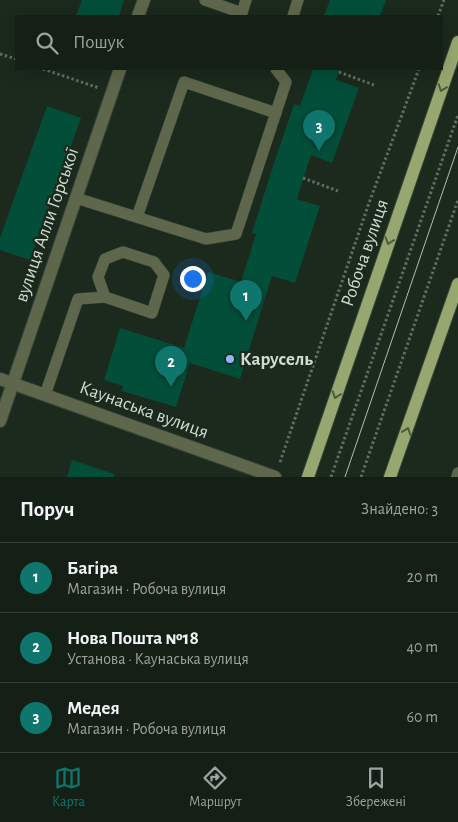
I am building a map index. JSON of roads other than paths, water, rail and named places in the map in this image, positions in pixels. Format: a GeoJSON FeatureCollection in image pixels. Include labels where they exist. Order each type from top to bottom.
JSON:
{"type":"FeatureCollection","features":[{"type":"Feature","properties":{"kind":"main road","name":"Робоча вулиця"},"geometry":{"type":"LineString","coordinates":[[308,477],[458,42]]}},
{"type":"Feature","properties":{"kind":"main road"},"geometry":{"type":"LineString","coordinates":[[390,477],[458,284]]}},
{"type":"Feature","properties":{"kind":"street"},"geometry":{"type":"LineString","coordinates":[[138,15],[144,0]]}},
{"type":"Feature","properties":{"kind":"street","name":"вулиця Алли Горської"},"geometry":{"type":"LineString","coordinates":[[0,421],[120,70]]}},
{"type":"Feature","properties":{"kind":"street","name":"Каунаська вулиця"},"geometry":{"type":"LineString","coordinates":[[0,379],[275,477]]}},
{"type":"Feature","properties":{"kind":"lane"},"geometry":{"type":"LineString","coordinates":[[205,0],[242,13],[246,0]]}},
{"type":"Feature","properties":{"kind":"lane"},"geometry":{"type":"LineString","coordinates":[[292,15],[298,0]]}},
{"type":"Feature","properties":{"kind":"lane"},"geometry":{"type":"LineString","coordinates":[[76,198],[206,239],[236,234],[286,82],[277,70]]}},
{"type":"Feature","properties":{"kind":"lane"},"geometry":{"type":"LineString","coordinates":[[137,217],[184,82],[276,114]]}},
{"type":"Feature","properties":{"kind":"lane"},"geometry":{"type":"LineString","coordinates":[[44,395],[78,299],[105,297],[152,313],[164,275],[154,262],[123,252],[105,259],[98,277],[105,297]]}},
{"type":"Feature","properties":{"kind":"lane"},"geometry":{"type":"LineString","coordinates":[[457,477],[458,473]]}},
{"type":"Feature","properties":{"kind":"tram line"},"geometry":{"type":"LineString","coordinates":[[345,477],[458,147]]}},
{"type":"Feature","properties":{"kind":"place","name":"Медея"},"geometry":{"type":"Point","coordinates":[319,151]}},
{"type":"Feature","properties":{"kind":"place","name":"Багіра"},"geometry":{"type":"Point","coordinates":[246,321]}},
{"type":"Feature","properties":{"kind":"place","name":"Карусель"},"geometry":{"type":"Point","coordinates":[230,359]}},
{"type":"Feature","properties":{"kind":"place","name":"Нова Пошта №18"},"geometry":{"type":"Point","coordinates":[171,387]}}]}
